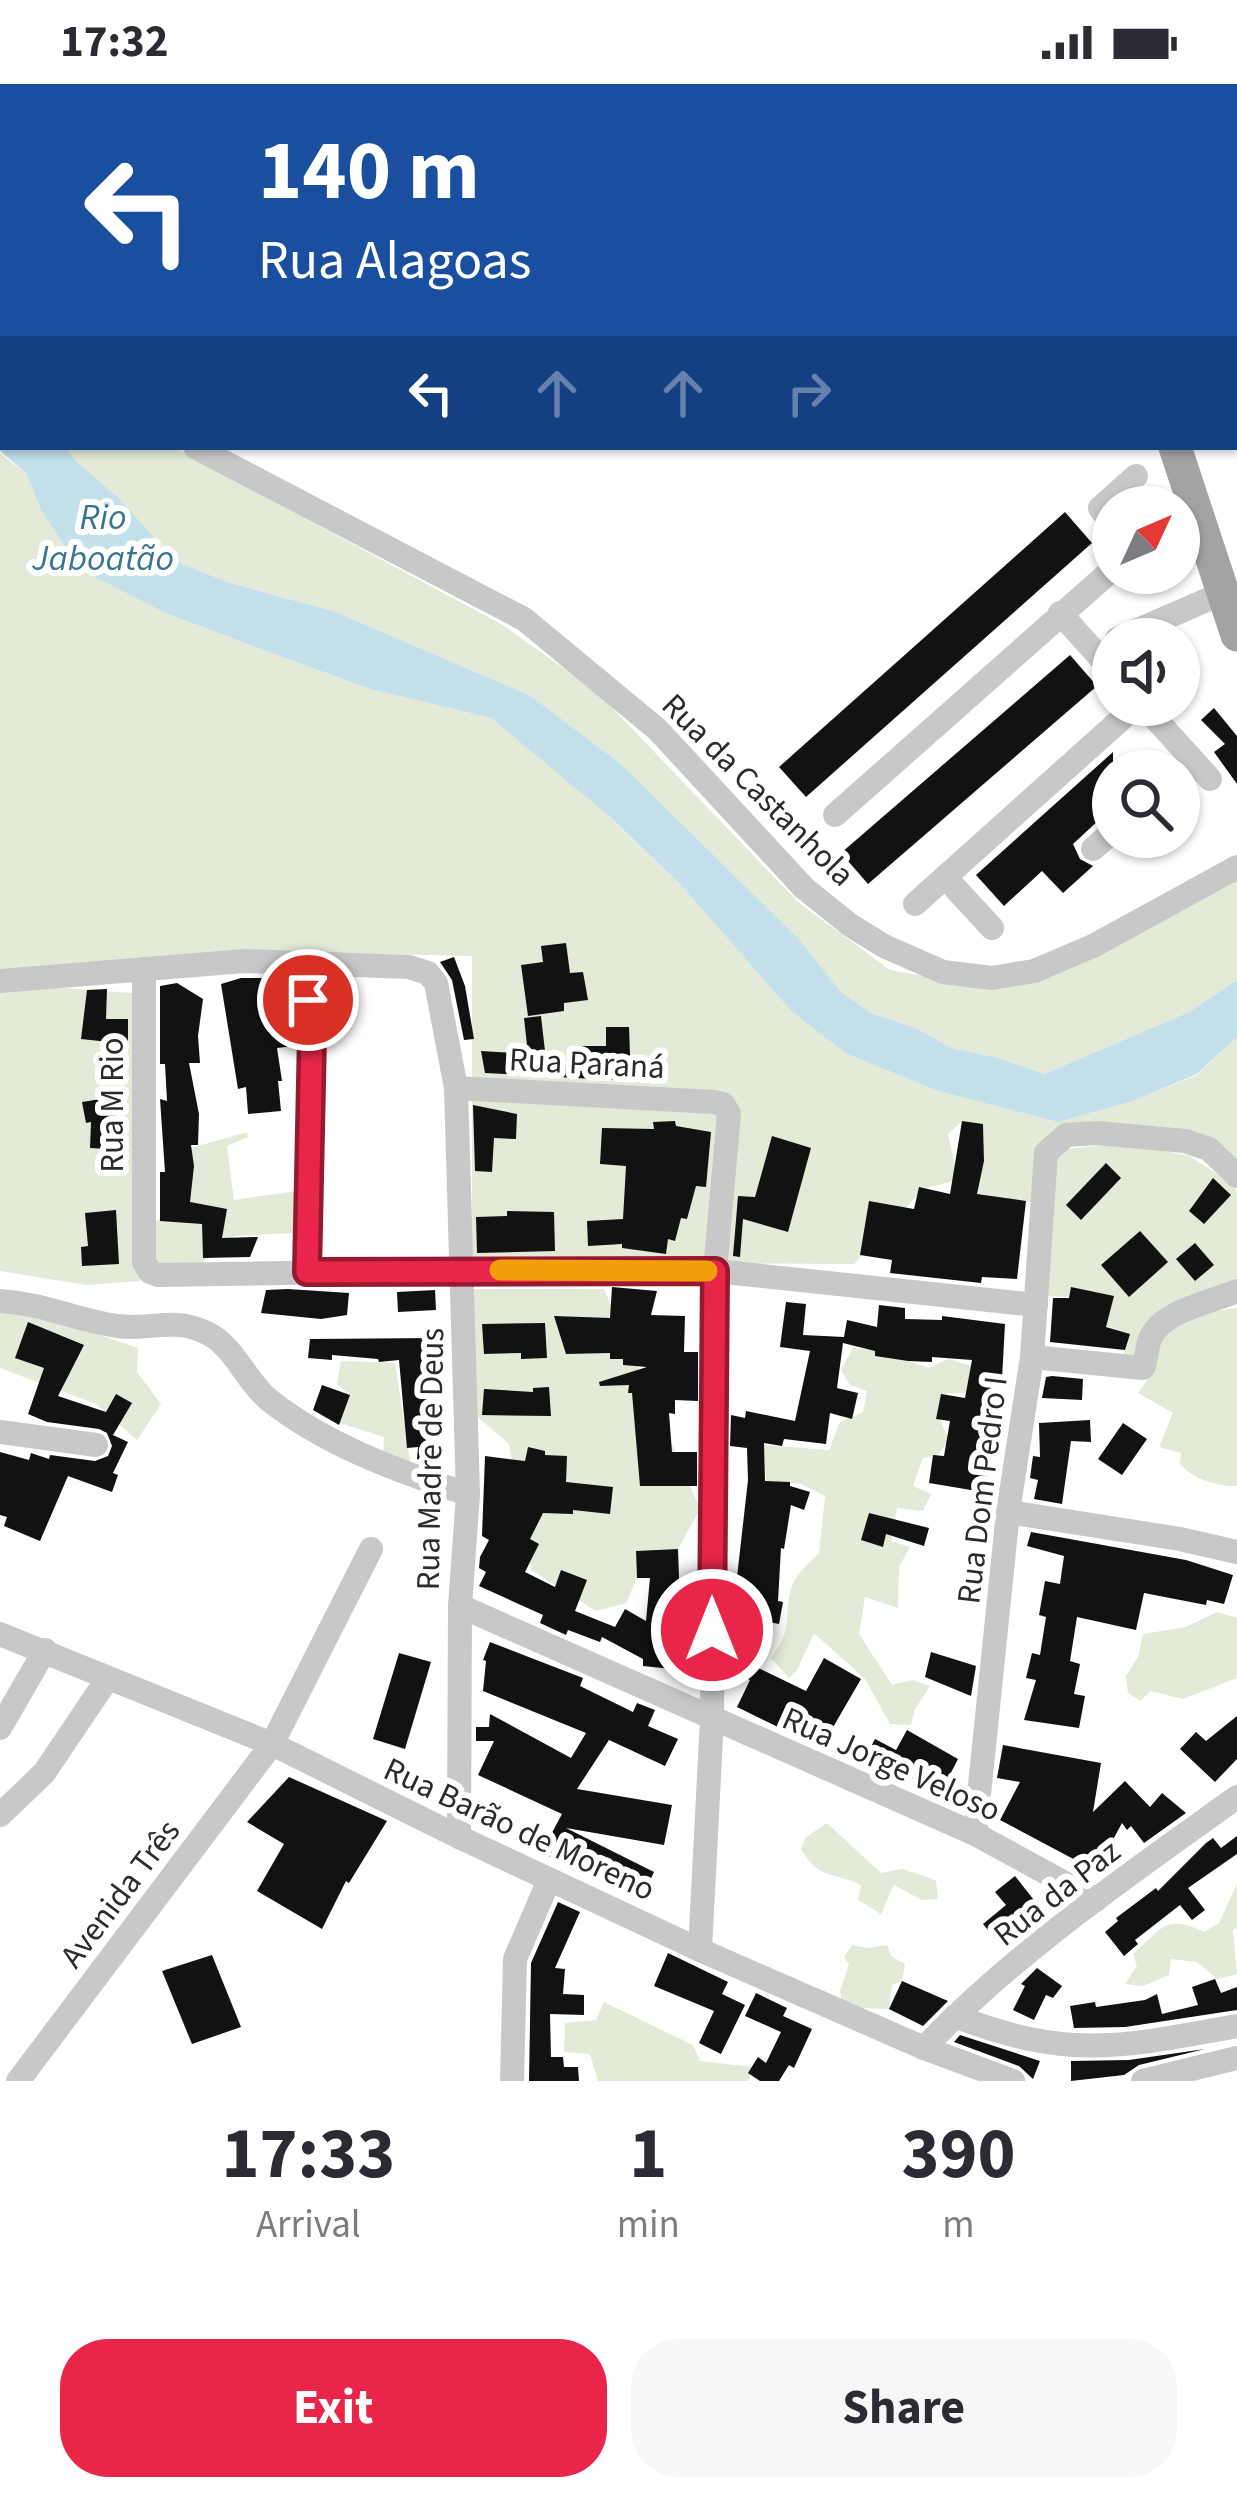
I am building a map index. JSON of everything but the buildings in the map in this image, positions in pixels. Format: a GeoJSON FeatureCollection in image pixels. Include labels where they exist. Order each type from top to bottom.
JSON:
{"type":"FeatureCollection","features":[{"type":"Feature","properties":{"kind":"main road"},"geometry":{"type":"LineString","coordinates":[[1176,450],[1225,572],[1237,635]]}},
{"type":"Feature","properties":{"kind":"street","name":"Rua da Castanhola"},"geometry":{"type":"LineString","coordinates":[[201,450],[524,620],[672,743],[742,826],[804,888],[884,946],[943,972],[992,978],[1034,971],[1112,937],[1237,867]]}},
{"type":"Feature","properties":{"kind":"street"},"geometry":{"type":"LineString","coordinates":[[1125,486],[1136,476]]}},
{"type":"Feature","properties":{"kind":"street"},"geometry":{"type":"LineString","coordinates":[[1149,618],[1225,572]]}},
{"type":"Feature","properties":{"kind":"street"},"geometry":{"type":"LineString","coordinates":[[835,815],[1092,586]]}},
{"type":"Feature","properties":{"kind":"street"},"geometry":{"type":"LineString","coordinates":[[1060,613],[1092,633]]}},
{"type":"Feature","properties":{"kind":"street"},"geometry":{"type":"LineString","coordinates":[[914,904],[1116,726]]}},
{"type":"Feature","properties":{"kind":"street"},"geometry":{"type":"LineString","coordinates":[[1200,773],[1210,778]]}},
{"type":"Feature","properties":{"kind":"street"},"geometry":{"type":"LineString","coordinates":[[945,878],[992,928]]}},
{"type":"Feature","properties":{"kind":"street"},"geometry":{"type":"LineString","coordinates":[[0,981],[244,961],[304,964],[312,1035],[307,1272],[715,1271],[1036,1305]]}},
{"type":"Feature","properties":{"kind":"street","name":"Rua Madre de Deus"},"geometry":{"type":"LineString","coordinates":[[304,964],[420,970],[436,983],[444,1010],[456,1088],[468,1494],[460,1606],[459,1838]]}},
{"type":"Feature","properties":{"kind":"street","name":"Rua M Rio"},"geometry":{"type":"LineString","coordinates":[[144,968],[146,1268],[158,1275],[307,1272]]}},
{"type":"Feature","properties":{"kind":"street","name":"Rua Paraná"},"geometry":{"type":"LineString","coordinates":[[456,1088],[723,1104],[729,1114],[715,1271]]}},
{"type":"Feature","properties":{"kind":"street","name":"Rua Dom Pedro I"},"geometry":{"type":"LineString","coordinates":[[975,1834],[1008,1512],[1032,1357],[1046,1153],[1066,1135],[1149,1137],[1209,1149],[1237,1176]]}},
{"type":"Feature","properties":{"kind":"street"},"geometry":{"type":"LineString","coordinates":[[700,1950],[712,1719],[715,1271]]}},
{"type":"Feature","properties":{"kind":"street"},"geometry":{"type":"LineString","coordinates":[[1032,1357],[1143,1368],[1157,1328],[1172,1317],[1237,1292]]}},
{"type":"Feature","properties":{"kind":"street"},"geometry":{"type":"LineString","coordinates":[[0,1301],[40,1304],[126,1328],[170,1322],[197,1329],[224,1346],[251,1384],[300,1424],[408,1474],[468,1494]]}},
{"type":"Feature","properties":{"kind":"street"},"geometry":{"type":"LineString","coordinates":[[0,1432],[96,1444]]}},
{"type":"Feature","properties":{"kind":"street"},"geometry":{"type":"LineString","coordinates":[[1008,1512],[1237,1552]]}},
{"type":"Feature","properties":{"kind":"street","name":"Avenida Três"},"geometry":{"type":"LineString","coordinates":[[18,2081],[272,1744],[371,1549]]}},
{"type":"Feature","properties":{"kind":"street","name":"Rua Jorge Veloso"},"geometry":{"type":"LineString","coordinates":[[460,1606],[975,1834],[1096,1900]]}},
{"type":"Feature","properties":{"kind":"street","name":"Rua Barão de Moreno"},"geometry":{"type":"LineString","coordinates":[[0,1634],[272,1744],[459,1838],[700,1950],[924,2048],[1012,2081]]}},
{"type":"Feature","properties":{"kind":"street"},"geometry":{"type":"LineString","coordinates":[[0,1728],[45,1650]]}},
{"type":"Feature","properties":{"kind":"street"},"geometry":{"type":"LineString","coordinates":[[0,1815],[44,1774],[108,1678]]}},
{"type":"Feature","properties":{"kind":"street","name":"Rua da Paz"},"geometry":{"type":"LineString","coordinates":[[924,2048],[955,2016],[1096,1900],[1237,1797]]}},
{"type":"Feature","properties":{"kind":"street"},"geometry":{"type":"LineString","coordinates":[[512,2081],[515,1960],[549,1880]]}},
{"type":"Feature","properties":{"kind":"street"},"geometry":{"type":"LineString","coordinates":[[955,2016],[997,2032],[1079,2048],[1122,2046],[1237,2026]]}},
{"type":"Feature","properties":{"kind":"street"},"geometry":{"type":"LineString","coordinates":[[1143,2081],[1237,2058]]}},
{"type":"Feature","properties":{"kind":"green space"},"geometry":{"type":"Polygon","coordinates":[[[67,450],[179,450],[501,624],[596,691],[798,902],[890,970],[984,987],[1237,873],[1237,980],[1189,1012],[1044,1074],[951,1048],[918,1029],[871,1013],[841,992],[799,939],[620,763],[531,696],[336,612],[230,583],[175,561],[120,499],[67,450]]]}},
{"type":"Feature","properties":{"kind":"green space"},"geometry":{"type":"Polygon","coordinates":[[[0,454],[26,473],[41,510],[81,569],[163,612],[370,689],[491,718],[599,807],[680,884],[792,1012],[847,1054],[938,1091],[1058,1122],[1133,1101],[1197,1075],[1237,1037],[1237,1165],[1213,1142],[1044,1143],[1038,1203],[977,1194],[984,1161],[983,1125],[962,1121],[948,1134],[958,1180],[923,1189],[854,1264],[472,1262],[472,956],[247,951],[0,970],[0,454]]]}},
{"type":"Feature","properties":{"kind":"green space"},"geometry":{"type":"Polygon","coordinates":[[[0,983],[132,993],[140,1281],[86,1285],[0,1271],[0,983]]]}},
{"type":"Feature","properties":{"kind":"green space"},"geometry":{"type":"Polygon","coordinates":[[[247,1132],[248,1137],[227,1146],[234,1200],[296,1191],[295,1233],[235,1236],[195,1269],[154,1273],[149,1227],[190,1196],[191,1148],[247,1132]]]}},
{"type":"Feature","properties":{"kind":"green space"},"geometry":{"type":"Polygon","coordinates":[[[1124,1143],[1190,1156],[1237,1192],[1237,1283],[1210,1293],[1138,1360],[1123,1358],[1129,1334],[1106,1326],[1072,1288],[1069,1297],[1040,1296],[1056,1150],[1124,1143]]]}},
{"type":"Feature","properties":{"kind":"green space"},"geometry":{"type":"Polygon","coordinates":[[[469,1289],[604,1289],[700,1509],[678,1549],[636,1551],[637,1578],[626,1603],[596,1611],[531,1570],[509,1444],[472,1412],[469,1289]]]}},
{"type":"Feature","properties":{"kind":"green space"},"geometry":{"type":"Polygon","coordinates":[[[1237,1308],[1237,1486],[1199,1478],[1180,1464],[1181,1453],[1159,1447],[1173,1413],[1138,1393],[1153,1372],[1155,1339],[1207,1312],[1237,1308]]]}},
{"type":"Feature","properties":{"kind":"green space"},"geometry":{"type":"Polygon","coordinates":[[[0,1310],[138,1348],[137,1372],[161,1404],[137,1440],[96,1404],[0,1368],[0,1310]]]}},
{"type":"Feature","properties":{"kind":"green space"},"geometry":{"type":"Polygon","coordinates":[[[853,1348],[929,1368],[948,1359],[972,1366],[968,1393],[947,1393],[941,1422],[949,1440],[938,1455],[923,1458],[913,1486],[931,1494],[923,1511],[897,1508],[891,1541],[910,1547],[899,1567],[898,1608],[865,1597],[859,1634],[892,1685],[912,1680],[930,1686],[911,1725],[890,1724],[865,1679],[814,1633],[789,1678],[771,1658],[785,1632],[795,1581],[819,1553],[825,1496],[801,1484],[766,1481],[764,1445],[829,1450],[840,1422],[863,1412],[867,1391],[850,1385],[841,1370],[853,1348]]]}},
{"type":"Feature","properties":{"kind":"green space"},"geometry":{"type":"Polygon","coordinates":[[[341,1361],[395,1363],[411,1468],[383,1456],[384,1437],[340,1423],[350,1395],[337,1384],[341,1361]]]}},
{"type":"Feature","properties":{"kind":"green space"},"geometry":{"type":"Polygon","coordinates":[[[1217,1612],[1237,1618],[1237,1678],[1183,1699],[1150,1691],[1141,1701],[1128,1693],[1126,1676],[1138,1657],[1143,1634],[1186,1627],[1217,1612]]]}},
{"type":"Feature","properties":{"kind":"green space"},"geometry":{"type":"Polygon","coordinates":[[[827,1823],[881,1873],[902,1869],[936,1880],[938,1899],[922,1900],[894,1885],[881,1914],[858,1900],[861,1885],[821,1871],[801,1849],[806,1837],[827,1823]]]}},
{"type":"Feature","properties":{"kind":"green space"},"geometry":{"type":"Polygon","coordinates":[[[1237,1884],[1237,1928],[1233,1930],[1237,1974],[1217,1979],[1197,1962],[1171,1959],[1169,1975],[1143,1986],[1125,1984],[1137,1966],[1133,1954],[1150,1938],[1172,1924],[1204,1932],[1219,1923],[1237,1884]]]}},
{"type":"Feature","properties":{"kind":"green space"},"geometry":{"type":"Polygon","coordinates":[[[852,1945],[887,1945],[891,1956],[905,1964],[902,1981],[892,1985],[889,2009],[843,2007],[840,1991],[849,1964],[844,1957],[852,1945]]]}},
{"type":"Feature","properties":{"kind":"green space"},"geometry":{"type":"Polygon","coordinates":[[[604,2002],[693,2045],[700,2061],[752,2067],[749,2081],[598,2081],[590,2054],[564,2052],[565,2023],[596,2020],[604,2002]]]}},
{"type":"Feature","properties":{"kind":"water","name":"Rio Jaboatão"},"geometry":{"type":"Polygon","coordinates":[[[67,450],[120,499],[175,561],[230,583],[336,612],[531,696],[620,763],[799,939],[841,992],[871,1013],[918,1029],[951,1048],[1044,1074],[1189,1012],[1237,980],[1237,1037],[1197,1074],[1133,1101],[1058,1122],[938,1091],[847,1054],[792,1012],[680,884],[609,816],[491,718],[370,689],[163,612],[80,569],[41,510],[26,473],[0,451],[67,450]]]}},
{"type":"Feature","properties":{"kind":"slow traffic"},"geometry":{"type":"LineString","coordinates":[[500,1270],[707,1271]]}},
{"type":"Feature","properties":{"kind":"route"},"geometry":{"type":"LineString","coordinates":[[308,1000],[312,1035],[307,1272],[715,1271],[712,1630]]}}]}
